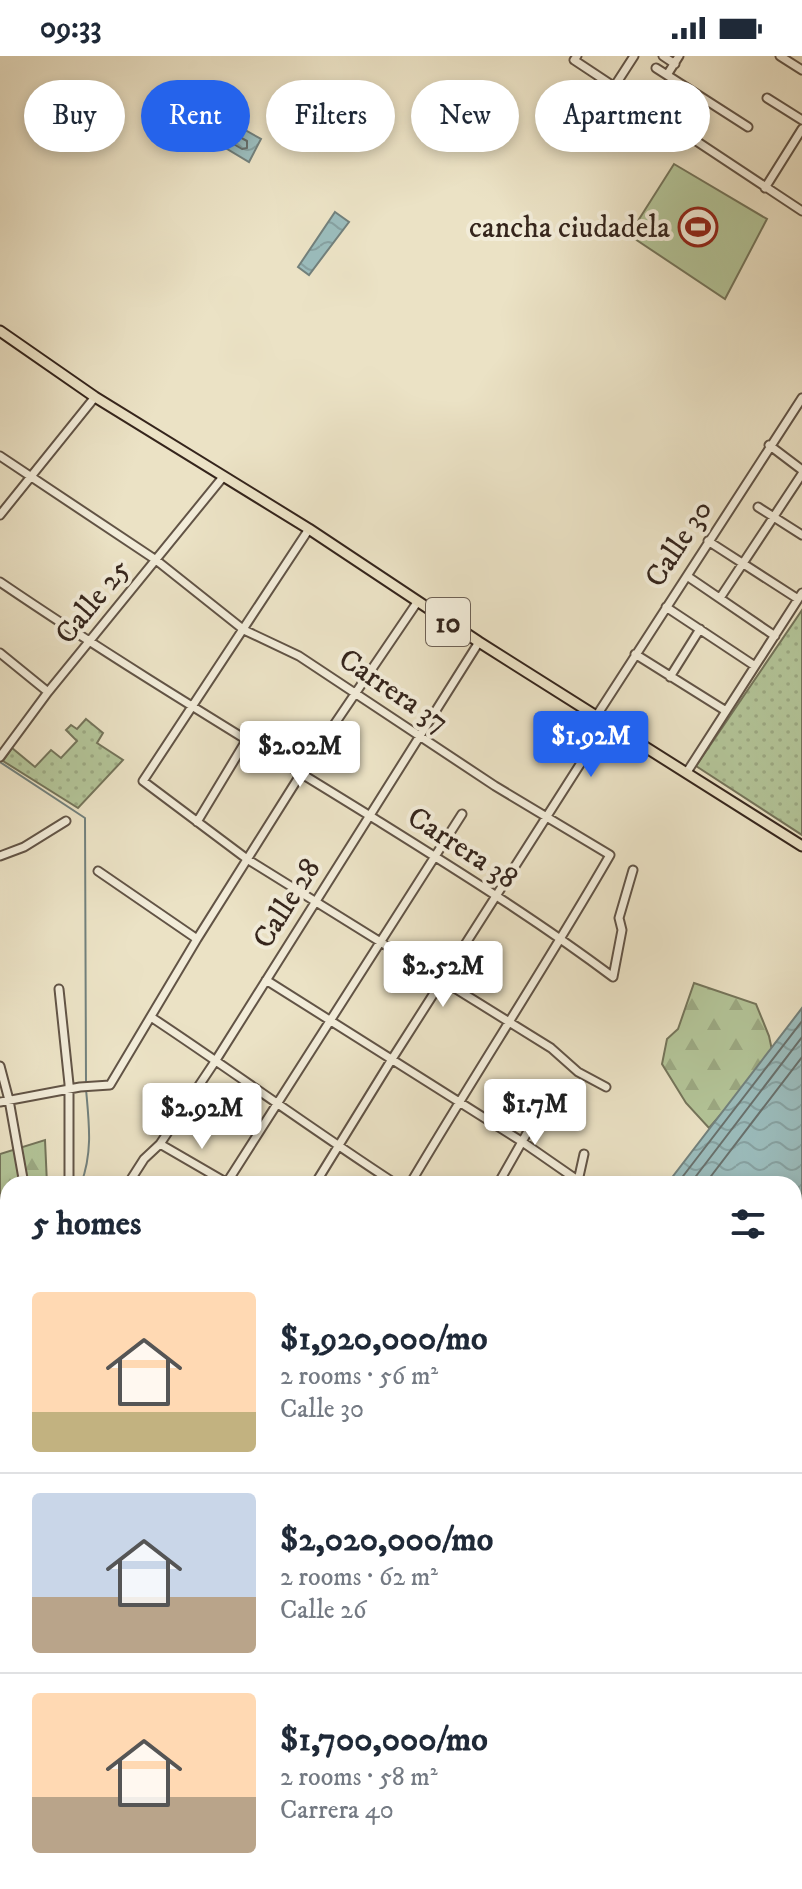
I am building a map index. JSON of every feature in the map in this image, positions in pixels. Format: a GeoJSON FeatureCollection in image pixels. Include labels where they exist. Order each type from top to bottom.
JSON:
{"type":"FeatureCollection","features":[{"type":"Feature","properties":{"kind":"main road","name":"10"},"geometry":{"type":"LineString","coordinates":[[0,331],[95,397],[309,529],[479,642],[802,846]]}},
{"type":"Feature","properties":{"kind":"street"},"geometry":{"type":"LineString","coordinates":[[619,80],[634,56]]}},
{"type":"Feature","properties":{"kind":"street"},"geometry":{"type":"LineString","coordinates":[[663,56],[677,60],[667,75]]}},
{"type":"Feature","properties":{"kind":"street"},"geometry":{"type":"LineString","coordinates":[[780,56],[802,70]]}},
{"type":"Feature","properties":{"kind":"street"},"geometry":{"type":"LineString","coordinates":[[575,58],[605,80]]}},
{"type":"Feature","properties":{"kind":"street"},"geometry":{"type":"LineString","coordinates":[[656,68],[748,127]]}},
{"type":"Feature","properties":{"kind":"street"},"geometry":{"type":"LineString","coordinates":[[767,98],[802,120]]}},
{"type":"Feature","properties":{"kind":"street"},"geometry":{"type":"LineString","coordinates":[[765,188],[802,129]]}},
{"type":"Feature","properties":{"kind":"street"},"geometry":{"type":"LineString","coordinates":[[710,151],[802,211]]}},
{"type":"Feature","properties":{"kind":"street"},"geometry":{"type":"LineString","coordinates":[[0,515],[95,397]]}},
{"type":"Feature","properties":{"kind":"street","name":"Calle 30"},"geometry":{"type":"LineString","coordinates":[[597,715],[802,398]]}},
{"type":"Feature","properties":{"kind":"street"},"geometry":{"type":"LineString","coordinates":[[720,598],[802,472],[769,445]]}},
{"type":"Feature","properties":{"kind":"street","name":"Carrera 37"},"geometry":{"type":"LineString","coordinates":[[0,456],[156,560],[244,630],[299,656],[546,817],[610,855],[559,940]]}},
{"type":"Feature","properties":{"kind":"street","name":"Calle 25"},"geometry":{"type":"LineString","coordinates":[[0,757],[48,692],[223,477]]}},
{"type":"Feature","properties":{"kind":"street"},"geometry":{"type":"LineString","coordinates":[[758,507],[802,535]]}},
{"type":"Feature","properties":{"kind":"street"},"geometry":{"type":"LineString","coordinates":[[309,529],[143,781],[247,859],[551,1048],[578,1072],[606,1087]]}},
{"type":"Feature","properties":{"kind":"street"},"geometry":{"type":"LineString","coordinates":[[687,772],[800,596],[708,541]]}},
{"type":"Feature","properties":{"kind":"street"},"geometry":{"type":"LineString","coordinates":[[687,576],[775,636]]}},
{"type":"Feature","properties":{"kind":"street","name":"Carrera 38"},"geometry":{"type":"LineString","coordinates":[[0,582],[90,643],[435,856],[613,977],[622,930],[619,918],[633,870]]}},
{"type":"Feature","properties":{"kind":"street"},"geometry":{"type":"LineString","coordinates":[[0,1102],[80,1087],[110,1085],[302,772],[418,601]]}},
{"type":"Feature","properties":{"kind":"street"},"geometry":{"type":"LineString","coordinates":[[666,607],[755,666]]}},
{"type":"Feature","properties":{"kind":"street"},"geometry":{"type":"LineString","coordinates":[[670,677],[700,629]]}},
{"type":"Feature","properties":{"kind":"street","name":"Calle 28"},"geometry":{"type":"LineString","coordinates":[[133,1176],[144,1159],[160,1144],[216,1060],[479,642]]}},
{"type":"Feature","properties":{"kind":"street"},"geometry":{"type":"LineString","coordinates":[[0,653],[48,692]]}},
{"type":"Feature","properties":{"kind":"street"},"geometry":{"type":"LineString","coordinates":[[635,654],[726,711]]}},
{"type":"Feature","properties":{"kind":"street"},"geometry":{"type":"LineString","coordinates":[[320,1176],[607,722]]}},
{"type":"Feature","properties":{"kind":"street"},"geometry":{"type":"LineString","coordinates":[[197,822],[247,739]]}},
{"type":"Feature","properties":{"kind":"street"},"geometry":{"type":"LineString","coordinates":[[232,1176],[462,814]]}},
{"type":"Feature","properties":{"kind":"street"},"geometry":{"type":"LineString","coordinates":[[0,856],[24,847],[66,821]]}},
{"type":"Feature","properties":{"kind":"street"},"geometry":{"type":"LineString","coordinates":[[98,871],[197,939]]}},
{"type":"Feature","properties":{"kind":"street"},"geometry":{"type":"LineString","coordinates":[[415,1176],[559,940]]}},
{"type":"Feature","properties":{"kind":"street"},"geometry":{"type":"LineString","coordinates":[[266,980],[521,1141],[570,1176]]}},
{"type":"Feature","properties":{"kind":"street"},"geometry":{"type":"LineString","coordinates":[[59,989],[69,1090],[69,1176]]}},
{"type":"Feature","properties":{"kind":"street"},"geometry":{"type":"LineString","coordinates":[[151,1017],[383,1176]]}},
{"type":"Feature","properties":{"kind":"street"},"geometry":{"type":"LineString","coordinates":[[0,1066],[23,1176]]}},
{"type":"Feature","properties":{"kind":"street"},"geometry":{"type":"LineString","coordinates":[[502,1176],[548,1096]]}},
{"type":"Feature","properties":{"kind":"street"},"geometry":{"type":"LineString","coordinates":[[160,1144],[214,1176]]}},
{"type":"Feature","properties":{"kind":"street"},"geometry":{"type":"LineString","coordinates":[[581,1176],[584,1154]]}},
{"type":"Feature","properties":{"kind":"green space","name":"cancha ciudadela"},"geometry":{"type":"Polygon","coordinates":[[[674,164],[767,219],[725,299],[629,235],[674,164]]]}},
{"type":"Feature","properties":{"kind":"green space"},"geometry":{"type":"Polygon","coordinates":[[[802,610],[802,835],[696,766],[802,610]]]}},
{"type":"Feature","properties":{"kind":"green space"},"geometry":{"type":"Polygon","coordinates":[[[86,719],[103,733],[97,743],[123,760],[78,808],[3,761],[12,748],[35,767],[51,750],[61,758],[77,741],[66,730],[71,725],[77,729],[86,719]]]}},
{"type":"Feature","properties":{"kind":"green space"},"geometry":{"type":"Polygon","coordinates":[[[694,983],[756,1004],[773,1055],[709,1128],[686,1103],[662,1064],[667,1039],[678,1029],[694,983]]]}},
{"type":"Feature","properties":{"kind":"green space"},"geometry":{"type":"Polygon","coordinates":[[[45,1140],[47,1176],[0,1176],[0,1154],[45,1140]]]}},
{"type":"Feature","properties":{"kind":"water"},"geometry":{"type":"Polygon","coordinates":[[[250,133],[261,139],[249,162],[232,152],[250,152],[250,133]]]}},
{"type":"Feature","properties":{"kind":"water"},"geometry":{"type":"Polygon","coordinates":[[[335,212],[349,222],[309,275],[298,267],[335,212]]]}},
{"type":"Feature","properties":{"kind":"water"},"geometry":{"type":"Polygon","coordinates":[[[802,1008],[802,1176],[673,1176],[802,1008]]]}},
{"type":"Feature","properties":{"kind":"waterway"},"geometry":{"type":"LineString","coordinates":[[0,762],[85,818],[86,1083]]}},
{"type":"Feature","properties":{"kind":"waterway"},"geometry":{"type":"LineString","coordinates":[[84,1176],[89,1149],[86,1089]]}},
{"type":"Feature","properties":{"kind":"place","name":"cancha ciudadela"},"geometry":{"type":"Point","coordinates":[698,227]}}]}
